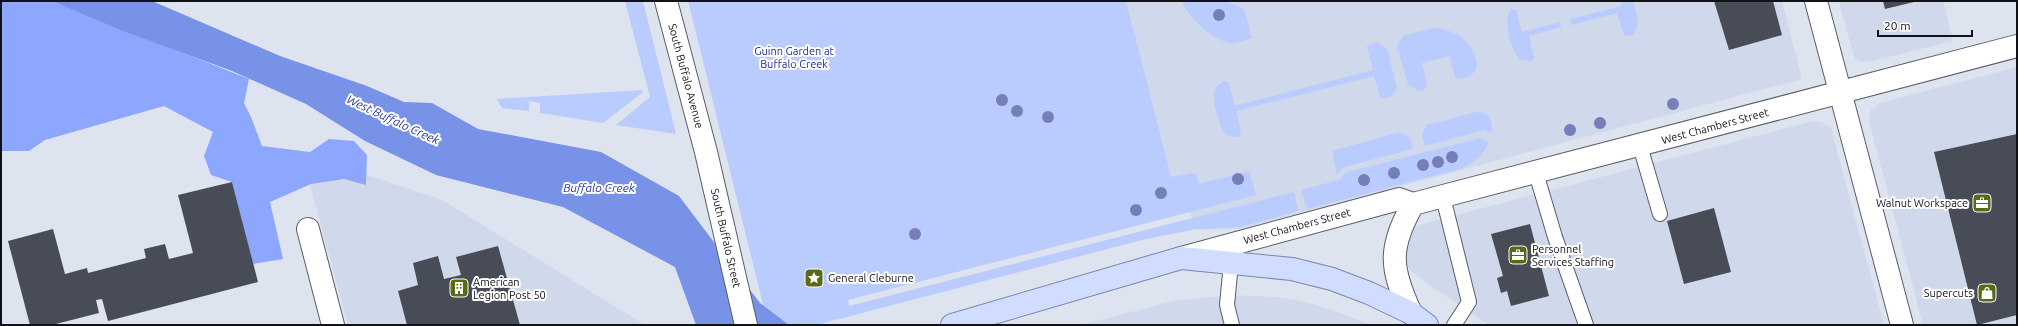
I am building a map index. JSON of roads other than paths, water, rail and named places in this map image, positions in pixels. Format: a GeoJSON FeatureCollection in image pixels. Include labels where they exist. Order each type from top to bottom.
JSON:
{"type":"FeatureCollection","features":[{"type":"Feature","properties":{"kind":"main road","name":"West Chambers Street"},"geometry":{"type":"LineString","coordinates":[[952,325],[1181,258],[1292,269],[1332,279],[1369,293],[1419,319]]}},
{"type":"Feature","properties":{"kind":"street","name":"South Buffalo Avenue"},"geometry":{"type":"LineString","coordinates":[[666,1],[706,152]]}},
{"type":"Feature","properties":{"kind":"street"},"geometry":{"type":"LineString","coordinates":[[1816,1],[1902,325]]}},
{"type":"Feature","properties":{"kind":"street","name":"West Chambers Street"},"geometry":{"type":"LineString","coordinates":[[1181,258],[1399,199],[1413,204],[1536,173],[2017,46]]}},
{"type":"Feature","properties":{"kind":"street","name":"South Buffalo Street"},"geometry":{"type":"LineString","coordinates":[[706,152],[746,325]]}},
{"type":"Feature","properties":{"kind":"street","name":"West Chambers Street"},"geometry":{"type":"LineString","coordinates":[[1413,204],[1401,226],[1395,255],[1395,267],[1400,289],[1419,319]]}},
{"type":"Feature","properties":{"kind":"street"},"geometry":{"type":"LineString","coordinates":[[308,229],[333,325]]}},
{"type":"Feature","properties":{"kind":"lane"},"geometry":{"type":"LineString","coordinates":[[1640,146],[1660,214]]}},
{"type":"Feature","properties":{"kind":"lane"},"geometry":{"type":"LineString","coordinates":[[1536,173],[1554,237],[1586,325]]}},
{"type":"Feature","properties":{"kind":"lane"},"geometry":{"type":"LineString","coordinates":[[1443,196],[1469,302],[1454,325]]}},
{"type":"Feature","properties":{"kind":"lane"},"geometry":{"type":"LineString","coordinates":[[1231,262],[1227,305],[1232,325]]}},
{"type":"Feature","properties":{"kind":"water","name":"Buffalo Creek"},"geometry":{"type":"Polygon","coordinates":[[[52,1],[152,1],[280,56],[367,86],[404,102],[432,103],[478,129],[601,152],[679,196],[760,303],[789,325],[696,325],[675,267],[563,207],[436,175],[365,141],[306,104],[232,71],[123,31],[52,1]]]}},
{"type":"Feature","properties":{"kind":"place","name":"Walnut Workspace"},"geometry":{"type":"Point","coordinates":[1982,203]}},
{"type":"Feature","properties":{"kind":"place","name":"Personnel Services Staffing"},"geometry":{"type":"Point","coordinates":[1518,255]}},
{"type":"Feature","properties":{"kind":"place","name":"General Cleburne"},"geometry":{"type":"Point","coordinates":[814,278]}},
{"type":"Feature","properties":{"kind":"place","name":"American Legion Post 50"},"geometry":{"type":"Point","coordinates":[459,288]}},
{"type":"Feature","properties":{"kind":"place","name":"Supercuts"},"geometry":{"type":"Point","coordinates":[1987,293]}},
{"type":"Feature","properties":{"kind":"park label","name":"Guinn Garden at Buffalo Creek"},"geometry":{"type":"Point","coordinates":[794,57]}},
{"type":"Feature","properties":{"kind":"water label","name":"West Buffalo Creek"},"geometry":{"type":"Point","coordinates":[393,120]}}]}
